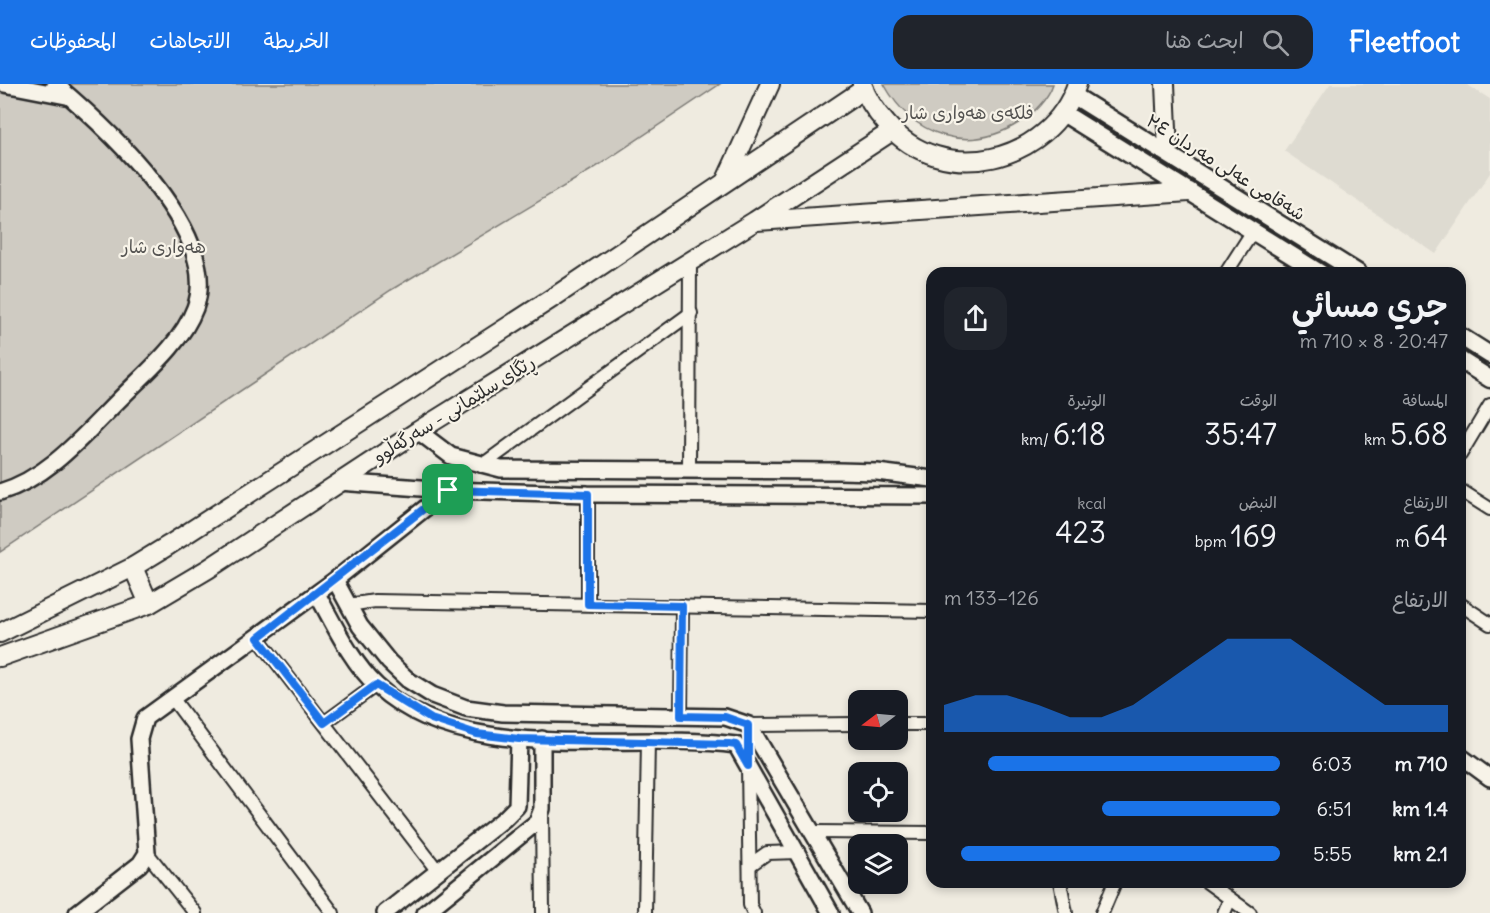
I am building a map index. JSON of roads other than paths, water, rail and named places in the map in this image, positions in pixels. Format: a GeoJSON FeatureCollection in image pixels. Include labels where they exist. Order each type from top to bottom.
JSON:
{"type":"FeatureCollection","features":[{"type":"Feature","properties":{"kind":"main road"},"geometry":{"type":"LineString","coordinates":[[726,181],[770,84]]}},
{"type":"Feature","properties":{"kind":"main road"},"geometry":{"type":"LineString","coordinates":[[1165,84],[1168,152]]}},
{"type":"Feature","properties":{"kind":"main road"},"geometry":{"type":"LineString","coordinates":[[0,633],[133,567],[557,295],[863,86],[876,111],[892,131],[925,152],[962,161],[982,161],[1019,151],[1035,141],[1063,113],[1075,89]]}},
{"type":"Feature","properties":{"kind":"main road","name":"شەقامی عەلی مەردان ٣٤"},"geometry":{"type":"LineString","coordinates":[[1075,89],[1168,152],[1349,267]]}},
{"type":"Feature","properties":{"kind":"main road"},"geometry":{"type":"LineString","coordinates":[[1063,113],[1310,267]]}},
{"type":"Feature","properties":{"kind":"main road","name":"ڕێگای سلێمانی - سەرگەڵوو"},"geometry":{"type":"LineString","coordinates":[[0,657],[149,604],[208,569],[418,431],[755,221],[892,131]]}},
{"type":"Feature","properties":{"kind":"main road"},"geometry":{"type":"LineString","coordinates":[[755,221],[1189,192]]}},
{"type":"Feature","properties":{"kind":"main road"},"geometry":{"type":"LineString","coordinates":[[1466,340],[1490,355]]}},
{"type":"Feature","properties":{"kind":"main road"},"geometry":{"type":"LineString","coordinates":[[1466,364],[1490,379]]}},
{"type":"Feature","properties":{"kind":"main road"},"geometry":{"type":"LineString","coordinates":[[133,567],[149,604]]}},
{"type":"Feature","properties":{"kind":"street"},"geometry":{"type":"LineString","coordinates":[[4,84],[69,96]]}},
{"type":"Feature","properties":{"kind":"street"},"geometry":{"type":"LineString","coordinates":[[0,492],[20,485],[45,469],[112,406],[184,329],[198,296],[199,274],[195,255],[174,214],[126,151],[55,84]]}},
{"type":"Feature","properties":{"kind":"street"},"geometry":{"type":"LineString","coordinates":[[1230,267],[1253,231]]}},
{"type":"Feature","properties":{"kind":"street"},"geometry":{"type":"LineString","coordinates":[[689,470],[690,261]]}},
{"type":"Feature","properties":{"kind":"street"},"geometry":{"type":"LineString","coordinates":[[481,466],[691,313]]}},
{"type":"Feature","properties":{"kind":"street"},"geometry":{"type":"LineString","coordinates":[[1466,445],[1490,405]]}},
{"type":"Feature","properties":{"kind":"street"},"geometry":{"type":"LineString","coordinates":[[418,431],[442,452],[481,466],[527,470],[877,472],[926,478]]}},
{"type":"Feature","properties":{"kind":"street"},"geometry":{"type":"LineString","coordinates":[[339,482],[448,490],[588,494],[926,496]]}},
{"type":"Feature","properties":{"kind":"street"},"geometry":{"type":"LineString","coordinates":[[195,913],[147,853],[139,732],[151,713],[317,594],[448,490]]}},
{"type":"Feature","properties":{"kind":"street"},"geometry":{"type":"LineString","coordinates":[[588,494],[588,604]]}},
{"type":"Feature","properties":{"kind":"street"},"geometry":{"type":"LineString","coordinates":[[1466,494],[1490,509]]}},
{"type":"Feature","properties":{"kind":"street"},"geometry":{"type":"LineString","coordinates":[[335,580],[373,645],[408,680],[432,695],[466,708],[503,713],[725,717],[748,725],[848,724]]}},
{"type":"Feature","properties":{"kind":"street"},"geometry":{"type":"LineString","coordinates":[[317,594],[376,685],[431,719],[454,729],[519,739],[736,745],[831,913]]}},
{"type":"Feature","properties":{"kind":"street"},"geometry":{"type":"LineString","coordinates":[[330,617],[348,604],[375,601],[926,610]]}},
{"type":"Feature","properties":{"kind":"street"},"geometry":{"type":"LineString","coordinates":[[681,716],[682,606]]}},
{"type":"Feature","properties":{"kind":"street"},"geometry":{"type":"LineString","coordinates":[[1466,608],[1490,624]]}},
{"type":"Feature","properties":{"kind":"street"},"geometry":{"type":"LineString","coordinates":[[258,638],[437,870]]}},
{"type":"Feature","properties":{"kind":"street"},"geometry":{"type":"LineString","coordinates":[[324,723],[376,685]]}},
{"type":"Feature","properties":{"kind":"street"},"geometry":{"type":"LineString","coordinates":[[173,699],[333,913]]}},
{"type":"Feature","properties":{"kind":"street"},"geometry":{"type":"LineString","coordinates":[[908,724],[926,724]]}},
{"type":"Feature","properties":{"kind":"street"},"geometry":{"type":"LineString","coordinates":[[748,725],[750,904],[754,913]]}},
{"type":"Feature","properties":{"kind":"street"},"geometry":{"type":"LineString","coordinates":[[748,725],[814,832],[860,913]]}},
{"type":"Feature","properties":{"kind":"street"},"geometry":{"type":"LineString","coordinates":[[385,913],[504,819],[517,806],[519,739]]}},
{"type":"Feature","properties":{"kind":"street"},"geometry":{"type":"LineString","coordinates":[[542,739],[543,913]]}},
{"type":"Feature","properties":{"kind":"street"},"geometry":{"type":"LineString","coordinates":[[645,913],[648,741]]}},
{"type":"Feature","properties":{"kind":"street"},"geometry":{"type":"LineString","coordinates":[[519,756],[542,757]]}},
{"type":"Feature","properties":{"kind":"street"},"geometry":{"type":"LineString","coordinates":[[1466,760],[1490,778]]}},
{"type":"Feature","properties":{"kind":"street"},"geometry":{"type":"LineString","coordinates":[[425,913],[529,830],[537,822],[542,809]]}},
{"type":"Feature","properties":{"kind":"street"},"geometry":{"type":"LineString","coordinates":[[814,832],[926,833]]}},
{"type":"Feature","properties":{"kind":"street"},"geometry":{"type":"LineString","coordinates":[[750,866],[766,853],[798,852]]}},
{"type":"Feature","properties":{"kind":"street"},"geometry":{"type":"LineString","coordinates":[[77,913],[140,864],[147,853]]}},
{"type":"Feature","properties":{"kind":"street"},"geometry":{"type":"LineString","coordinates":[[1061,888],[1066,913]]}},
{"type":"Feature","properties":{"kind":"street"},"geometry":{"type":"LineString","coordinates":[[1102,913],[1112,888]]}},
{"type":"Feature","properties":{"kind":"street"},"geometry":{"type":"LineString","coordinates":[[1215,888],[1250,913]]}},
{"type":"Feature","properties":{"kind":"street"},"geometry":{"type":"LineString","coordinates":[[1224,913],[1230,899]]}},
{"type":"Feature","properties":{"kind":"park label","name":"فلکەی هەواری شار"},"geometry":{"type":"Point","coordinates":[968,112]}},
{"type":"Feature","properties":{"kind":"park label","name":"هەواری شار"},"geometry":{"type":"Point","coordinates":[164,246]}}]}
